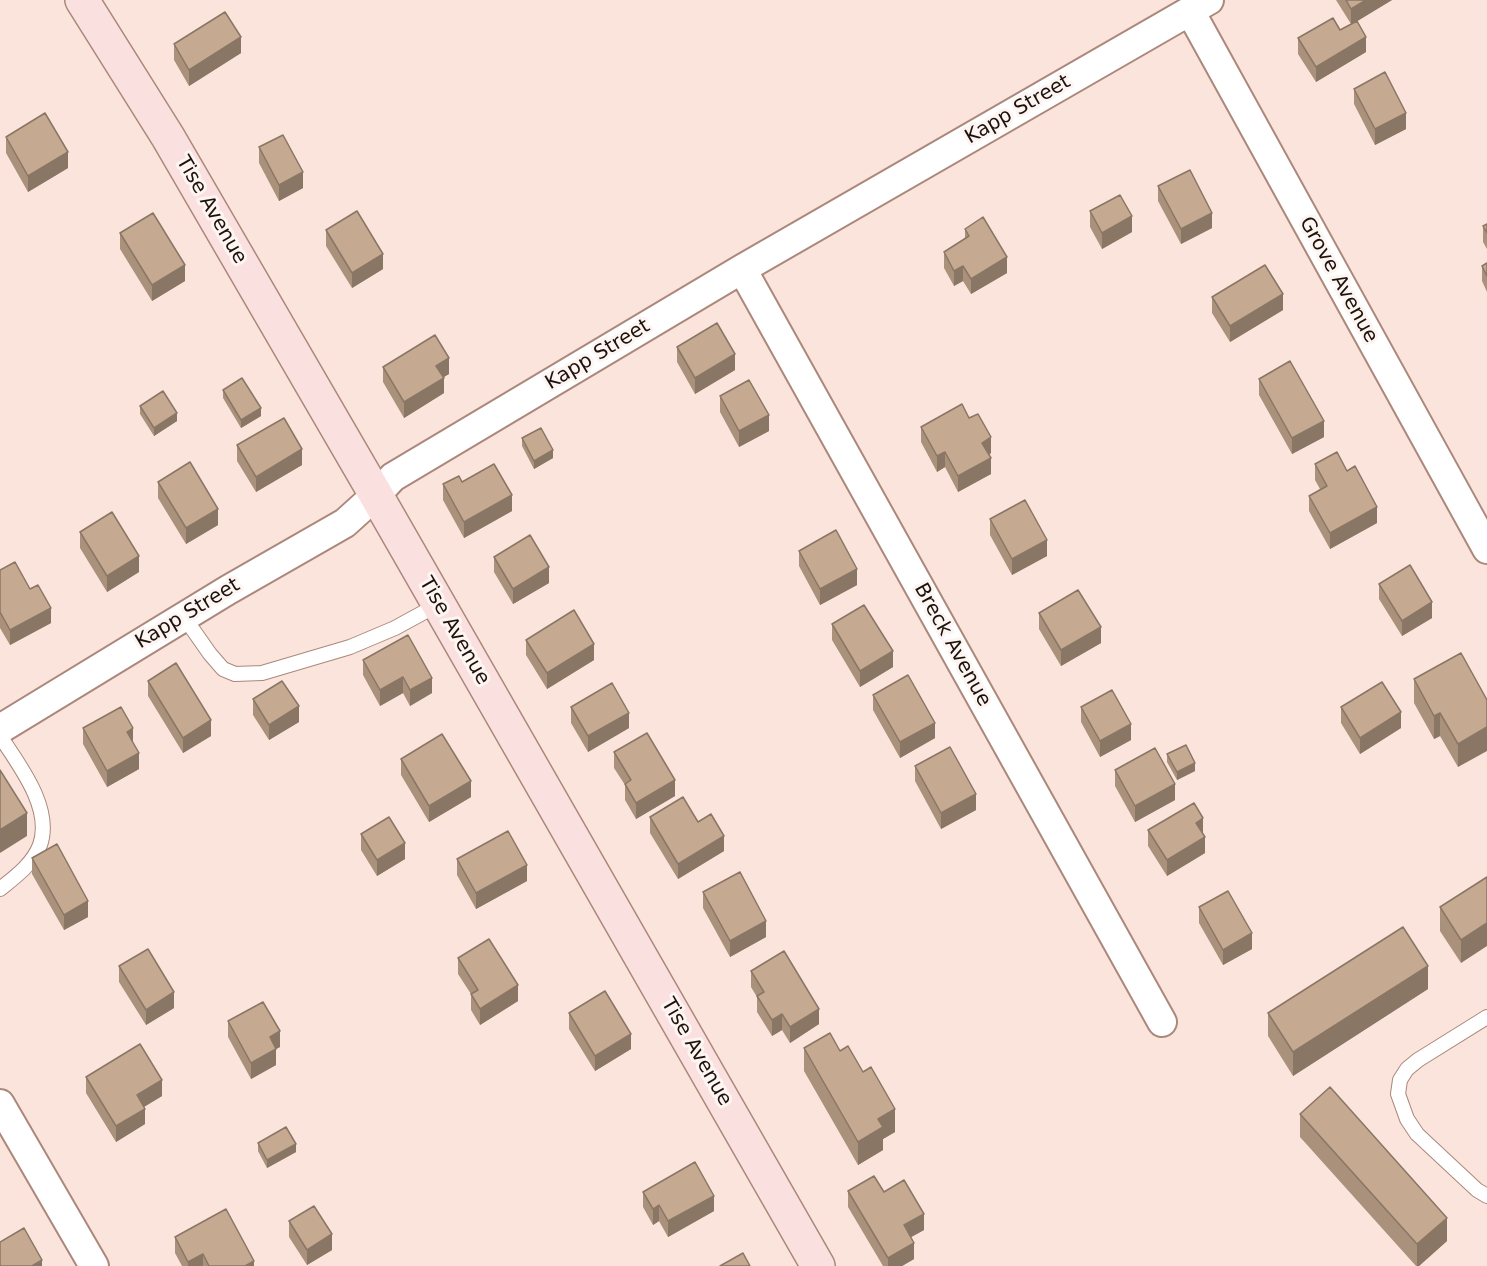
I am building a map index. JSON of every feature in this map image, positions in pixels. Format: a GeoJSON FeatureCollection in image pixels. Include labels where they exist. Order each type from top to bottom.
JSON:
{"type":"FeatureCollection","features":[{"type":"Feature","properties":{"kind":"street","name":"Tise Avenue"},"geometry":{"type":"LineString","coordinates":[[82,0],[168,137],[439,604],[818,1266]]}},
{"type":"Feature","properties":{"kind":"street","name":"Kapp Street"},"geometry":{"type":"LineString","coordinates":[[0,729],[228,590],[345,523],[393,477],[742,269],[1199,6]]}},
{"type":"Feature","properties":{"kind":"street","name":"Grove Avenue"},"geometry":{"type":"LineString","coordinates":[[1199,6],[1487,549]]}},
{"type":"Feature","properties":{"kind":"street","name":"Breck Avenue"},"geometry":{"type":"LineString","coordinates":[[742,269],[1162,1022]]}},
{"type":"Feature","properties":{"kind":"street"},"geometry":{"type":"LineString","coordinates":[[0,1104],[94,1266]]}},
{"type":"Feature","properties":{"kind":"lane"},"geometry":{"type":"LineString","coordinates":[[184,617],[223,669],[235,674],[262,672],[350,646],[395,628],[439,604]]}},
{"type":"Feature","properties":{"kind":"lane"},"geometry":{"type":"LineString","coordinates":[[0,736],[38,799],[44,824],[40,844],[32,858],[0,889]]}},
{"type":"Feature","properties":{"kind":"lane"},"geometry":{"type":"LineString","coordinates":[[1487,1017],[1407,1069],[1400,1080],[1398,1094],[1407,1119],[1417,1134],[1477,1190],[1487,1196]]}},
{"type":"Feature","properties":{"kind":"building"},"geometry":{"type":"Polygon","coordinates":[[[1346,0],[1366,0],[1351,9],[1346,0]]]}},
{"type":"Feature","properties":{"kind":"building"},"geometry":{"type":"Polygon","coordinates":[[[225,12],[241,37],[189,70],[174,44],[225,12]]]}},
{"type":"Feature","properties":{"kind":"building"},"geometry":{"type":"Polygon","coordinates":[[[1333,18],[1340,30],[1357,21],[1366,37],[1316,67],[1298,38],[1333,18]]]}},
{"type":"Feature","properties":{"kind":"building"},"geometry":{"type":"Polygon","coordinates":[[[1385,72],[1406,113],[1375,129],[1354,89],[1385,72]]]}},
{"type":"Feature","properties":{"kind":"building"},"geometry":{"type":"Polygon","coordinates":[[[45,113],[68,152],[28,176],[6,137],[45,113]]]}},
{"type":"Feature","properties":{"kind":"building"},"geometry":{"type":"Polygon","coordinates":[[[283,135],[303,172],[279,185],[259,147],[283,135]]]}},
{"type":"Feature","properties":{"kind":"building"},"geometry":{"type":"Polygon","coordinates":[[[1190,170],[1212,213],[1181,229],[1158,186],[1190,170]]]}},
{"type":"Feature","properties":{"kind":"building"},"geometry":{"type":"Polygon","coordinates":[[[1120,195],[1132,216],[1102,233],[1090,211],[1120,195]]]}},
{"type":"Feature","properties":{"kind":"building"},"geometry":{"type":"Polygon","coordinates":[[[357,211],[383,254],[352,273],[326,230],[357,211]]]}},
{"type":"Feature","properties":{"kind":"building"},"geometry":{"type":"Polygon","coordinates":[[[153,213],[185,265],[152,285],[120,233],[153,213]]]}},
{"type":"Feature","properties":{"kind":"building"},"geometry":{"type":"Polygon","coordinates":[[[983,217],[1007,257],[971,279],[963,266],[954,271],[944,252],[969,236],[965,229],[983,217]]]}},
{"type":"Feature","properties":{"kind":"building"},"geometry":{"type":"Polygon","coordinates":[[[1487,263],[1487,276],[1482,266],[1487,263]]]}},
{"type":"Feature","properties":{"kind":"building"},"geometry":{"type":"Polygon","coordinates":[[[1265,265],[1283,294],[1230,326],[1212,297],[1265,265]]]}},
{"type":"Feature","properties":{"kind":"building"},"geometry":{"type":"Polygon","coordinates":[[[717,323],[735,354],[695,378],[677,347],[717,323]]]}},
{"type":"Feature","properties":{"kind":"building"},"geometry":{"type":"Polygon","coordinates":[[[435,335],[449,358],[436,366],[444,378],[404,402],[383,367],[435,335]]]}},
{"type":"Feature","properties":{"kind":"building"},"geometry":{"type":"Polygon","coordinates":[[[1290,361],[1324,421],[1292,438],[1259,379],[1290,361]]]}},
{"type":"Feature","properties":{"kind":"building"},"geometry":{"type":"Polygon","coordinates":[[[242,378],[261,408],[241,420],[223,390],[242,378]]]}},
{"type":"Feature","properties":{"kind":"building"},"geometry":{"type":"Polygon","coordinates":[[[749,380],[769,415],[739,431],[720,396],[749,380]]]}},
{"type":"Feature","properties":{"kind":"building"},"geometry":{"type":"Polygon","coordinates":[[[163,391],[177,413],[154,428],[140,406],[163,391]]]}},
{"type":"Feature","properties":{"kind":"building"},"geometry":{"type":"Polygon","coordinates":[[[962,404],[969,418],[978,414],[991,437],[982,443],[991,458],[958,476],[945,452],[937,456],[921,427],[962,404]]]}},
{"type":"Feature","properties":{"kind":"building"},"geometry":{"type":"Polygon","coordinates":[[[284,418],[302,449],[256,477],[237,445],[284,418]]]}},
{"type":"Feature","properties":{"kind":"building"},"geometry":{"type":"Polygon","coordinates":[[[541,428],[553,450],[534,461],[522,438],[541,428]]]}},
{"type":"Feature","properties":{"kind":"building"},"geometry":{"type":"Polygon","coordinates":[[[1337,452],[1347,471],[1355,466],[1377,507],[1330,533],[1309,496],[1327,486],[1315,464],[1337,452]]]}},
{"type":"Feature","properties":{"kind":"building"},"geometry":{"type":"Polygon","coordinates":[[[190,462],[218,509],[186,528],[158,482],[190,462]]]}},
{"type":"Feature","properties":{"kind":"building"},"geometry":{"type":"Polygon","coordinates":[[[494,464],[512,495],[464,522],[443,484],[459,476],[462,482],[494,464]]]}},
{"type":"Feature","properties":{"kind":"building"},"geometry":{"type":"Polygon","coordinates":[[[1025,500],[1047,540],[1012,559],[990,519],[1025,500]]]}},
{"type":"Feature","properties":{"kind":"building"},"geometry":{"type":"Polygon","coordinates":[[[112,512],[139,556],[107,576],[80,532],[112,512]]]}},
{"type":"Feature","properties":{"kind":"building"},"geometry":{"type":"Polygon","coordinates":[[[836,530],[857,569],[820,589],[799,551],[836,530]]]}},
{"type":"Feature","properties":{"kind":"building"},"geometry":{"type":"Polygon","coordinates":[[[530,535],[549,567],[513,589],[494,557],[530,535]]]}},
{"type":"Feature","properties":{"kind":"building"},"geometry":{"type":"Polygon","coordinates":[[[15,562],[30,589],[38,585],[51,608],[10,630],[0,612],[0,570],[15,562]]]}},
{"type":"Feature","properties":{"kind":"building"},"geometry":{"type":"Polygon","coordinates":[[[1410,565],[1432,602],[1402,621],[1379,584],[1410,565]]]}},
{"type":"Feature","properties":{"kind":"building"},"geometry":{"type":"Polygon","coordinates":[[[1078,590],[1101,627],[1061,650],[1039,613],[1078,590]]]}},
{"type":"Feature","properties":{"kind":"building"},"geometry":{"type":"Polygon","coordinates":[[[864,605],[893,651],[860,671],[832,624],[864,605]]]}},
{"type":"Feature","properties":{"kind":"building"},"geometry":{"type":"Polygon","coordinates":[[[574,610],[594,644],[547,673],[526,640],[574,610]]]}},
{"type":"Feature","properties":{"kind":"building"},"geometry":{"type":"Polygon","coordinates":[[[408,635],[432,678],[410,690],[403,677],[380,690],[363,660],[408,635]]]}},
{"type":"Feature","properties":{"kind":"building"},"geometry":{"type":"Polygon","coordinates":[[[1461,653],[1487,700],[1487,727],[1458,744],[1440,713],[1434,716],[1414,679],[1461,653]]]}},
{"type":"Feature","properties":{"kind":"building"},"geometry":{"type":"Polygon","coordinates":[[[176,663],[211,720],[183,738],[148,681],[176,663]]]}},
{"type":"Feature","properties":{"kind":"building"},"geometry":{"type":"Polygon","coordinates":[[[908,675],[935,723],[900,742],[873,695],[908,675]]]}},
{"type":"Feature","properties":{"kind":"building"},"geometry":{"type":"Polygon","coordinates":[[[282,681],[299,706],[269,725],[253,699],[282,681]]]}},
{"type":"Feature","properties":{"kind":"building"},"geometry":{"type":"Polygon","coordinates":[[[1382,682],[1401,712],[1360,738],[1341,707],[1382,682]]]}},
{"type":"Feature","properties":{"kind":"building"},"geometry":{"type":"Polygon","coordinates":[[[612,683],[629,713],[588,736],[571,707],[612,683]]]}},
{"type":"Feature","properties":{"kind":"building"},"geometry":{"type":"Polygon","coordinates":[[[1112,690],[1131,724],[1100,741],[1081,707],[1112,690]]]}},
{"type":"Feature","properties":{"kind":"building"},"geometry":{"type":"Polygon","coordinates":[[[121,707],[133,728],[127,732],[139,753],[107,771],[83,728],[121,707]]]}},
{"type":"Feature","properties":{"kind":"building"},"geometry":{"type":"Polygon","coordinates":[[[647,733],[675,780],[636,803],[625,784],[631,780],[614,752],[647,733]]]}},
{"type":"Feature","properties":{"kind":"building"},"geometry":{"type":"Polygon","coordinates":[[[442,734],[471,781],[429,806],[401,759],[442,734]]]}},
{"type":"Feature","properties":{"kind":"building"},"geometry":{"type":"Polygon","coordinates":[[[1186,745],[1195,763],[1177,772],[1167,754],[1186,745]]]}},
{"type":"Feature","properties":{"kind":"building"},"geometry":{"type":"Polygon","coordinates":[[[950,747],[976,794],[941,813],[915,766],[950,747]]]}},
{"type":"Feature","properties":{"kind":"building"},"geometry":{"type":"Polygon","coordinates":[[[1155,748],[1175,784],[1135,806],[1115,770],[1155,748]]]}},
{"type":"Feature","properties":{"kind":"building"},"geometry":{"type":"Polygon","coordinates":[[[0,770],[27,813],[0,830],[0,770]]]}},
{"type":"Feature","properties":{"kind":"building"},"geometry":{"type":"Polygon","coordinates":[[[683,797],[698,822],[711,814],[724,836],[678,864],[650,817],[683,797]]]}},
{"type":"Feature","properties":{"kind":"building"},"geometry":{"type":"Polygon","coordinates":[[[1194,803],[1203,818],[1196,823],[1205,837],[1167,860],[1148,830],[1194,803]]]}},
{"type":"Feature","properties":{"kind":"building"},"geometry":{"type":"Polygon","coordinates":[[[389,817],[405,843],[377,860],[361,834],[389,817]]]}},
{"type":"Feature","properties":{"kind":"building"},"geometry":{"type":"Polygon","coordinates":[[[508,831],[527,865],[476,893],[457,859],[508,831]]]}},
{"type":"Feature","properties":{"kind":"building"},"geometry":{"type":"Polygon","coordinates":[[[57,844],[88,901],[64,915],[32,858],[57,844]]]}},
{"type":"Feature","properties":{"kind":"building"},"geometry":{"type":"Polygon","coordinates":[[[740,872],[766,921],[730,941],[703,892],[740,872]]]}},
{"type":"Feature","properties":{"kind":"building"},"geometry":{"type":"Polygon","coordinates":[[[1487,877],[1487,923],[1461,940],[1440,907],[1487,877]]]}},
{"type":"Feature","properties":{"kind":"building"},"geometry":{"type":"Polygon","coordinates":[[[1228,891],[1252,933],[1223,950],[1199,907],[1228,891]]]}},
{"type":"Feature","properties":{"kind":"building"},"geometry":{"type":"Polygon","coordinates":[[[1403,927],[1428,966],[1293,1052],[1268,1013],[1403,927]]]}},
{"type":"Feature","properties":{"kind":"building"},"geometry":{"type":"Polygon","coordinates":[[[489,939],[518,985],[480,1009],[471,994],[478,990],[458,958],[489,939]]]}},
{"type":"Feature","properties":{"kind":"building"},"geometry":{"type":"Polygon","coordinates":[[[148,949],[174,992],[146,1010],[119,966],[148,949]]]}},
{"type":"Feature","properties":{"kind":"building"},"geometry":{"type":"Polygon","coordinates":[[[784,951],[819,1009],[790,1027],[782,1014],[772,1020],[757,996],[764,992],[751,971],[784,951]]]}},
{"type":"Feature","properties":{"kind":"building"},"geometry":{"type":"Polygon","coordinates":[[[605,991],[631,1034],[595,1056],[569,1013],[605,991]]]}},
{"type":"Feature","properties":{"kind":"building"},"geometry":{"type":"Polygon","coordinates":[[[263,1002],[280,1031],[270,1037],[276,1049],[251,1063],[228,1021],[263,1002]]]}},
{"type":"Feature","properties":{"kind":"building"},"geometry":{"type":"Polygon","coordinates":[[[830,1033],[840,1051],[848,1046],[863,1072],[871,1067],[895,1109],[878,1119],[883,1127],[858,1142],[804,1048],[830,1033]]]}},
{"type":"Feature","properties":{"kind":"building"},"geometry":{"type":"Polygon","coordinates":[[[140,1044],[162,1080],[137,1095],[145,1109],[116,1126],[86,1077],[140,1044]]]}},
{"type":"Feature","properties":{"kind":"building"},"geometry":{"type":"Polygon","coordinates":[[[1330,1087],[1447,1218],[1417,1244],[1300,1114],[1330,1087]]]}},
{"type":"Feature","properties":{"kind":"building"},"geometry":{"type":"Polygon","coordinates":[[[286,1127],[296,1144],[267,1160],[258,1143],[286,1127]]]}},
{"type":"Feature","properties":{"kind":"building"},"geometry":{"type":"Polygon","coordinates":[[[695,1162],[714,1196],[668,1221],[659,1205],[653,1209],[643,1192],[695,1162]]]}},
{"type":"Feature","properties":{"kind":"building"},"geometry":{"type":"Polygon","coordinates":[[[874,1176],[884,1192],[904,1180],[924,1214],[904,1225],[914,1243],[888,1258],[848,1191],[874,1176]]]}},
{"type":"Feature","properties":{"kind":"building"},"geometry":{"type":"Polygon","coordinates":[[[314,1206],[332,1234],[307,1250],[289,1221],[314,1206]]]}},
{"type":"Feature","properties":{"kind":"building"},"geometry":{"type":"Polygon","coordinates":[[[226,1209],[254,1261],[245,1266],[209,1266],[203,1254],[188,1262],[175,1237],[226,1209]]]}},
{"type":"Feature","properties":{"kind":"building"},"geometry":{"type":"Polygon","coordinates":[[[24,1228],[42,1260],[32,1266],[0,1266],[0,1242],[24,1228]]]}},
{"type":"Feature","properties":{"kind":"building"},"geometry":{"type":"Polygon","coordinates":[[[743,1253],[750,1266],[720,1266],[743,1253]]]}}]}
